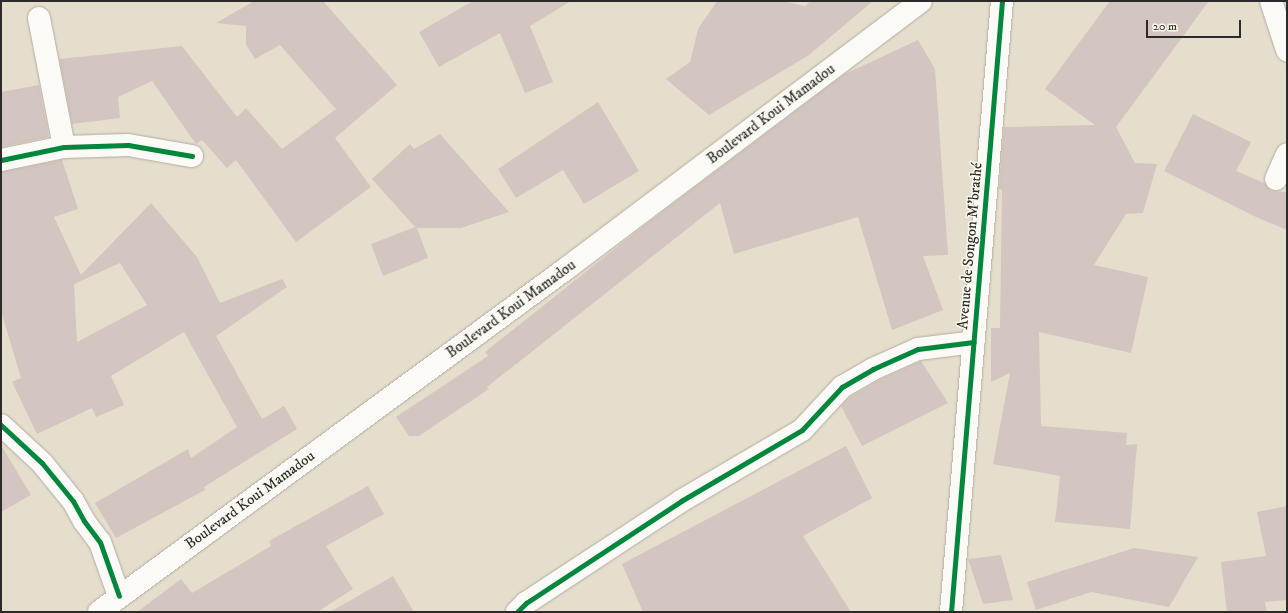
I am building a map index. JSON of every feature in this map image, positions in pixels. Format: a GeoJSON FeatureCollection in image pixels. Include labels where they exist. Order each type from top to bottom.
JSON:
{"type":"FeatureCollection","features":[{"type":"Feature","properties":{"kind":"street","name":"Boulevard Koui Mamadou"},"geometry":{"type":"LineString","coordinates":[[99,612],[567,268],[921,1]]}},
{"type":"Feature","properties":{"kind":"street","name":"Avenue de Songon M'brathé"},"geometry":{"type":"LineString","coordinates":[[950,612],[1002,1]]}},
{"type":"Feature","properties":{"kind":"street"},"geometry":{"type":"LineString","coordinates":[[1271,1],[1287,50]]}},
{"type":"Feature","properties":{"kind":"street"},"geometry":{"type":"LineString","coordinates":[[39,18],[64,147]]}},
{"type":"Feature","properties":{"kind":"street"},"geometry":{"type":"LineString","coordinates":[[1,160],[64,147],[128,145],[192,156]]}},
{"type":"Feature","properties":{"kind":"street"},"geometry":{"type":"LineString","coordinates":[[1276,179],[1287,154]]}},
{"type":"Feature","properties":{"kind":"street"},"geometry":{"type":"LineString","coordinates":[[517,612],[526,603],[681,501],[802,430],[842,387],[866,373],[918,349],[974,342]]}},
{"type":"Feature","properties":{"kind":"street"},"geometry":{"type":"LineString","coordinates":[[1,425],[42,462],[73,502],[84,521],[100,542],[119,596]]}},
{"type":"Feature","properties":{"kind":"building"},"geometry":{"type":"Polygon","coordinates":[[[254,1],[323,1],[397,85],[335,138],[371,187],[296,242],[236,160],[227,168],[202,140],[196,144],[152,81],[118,97],[120,118],[72,124],[61,67],[60,59],[182,46],[237,117],[246,108],[282,149],[336,109],[280,45],[255,59],[246,45],[246,26],[216,23],[254,1]]]}},
{"type":"Feature","properties":{"kind":"building"},"geometry":{"type":"Polygon","coordinates":[[[473,1],[571,1],[530,26],[553,82],[525,93],[500,33],[439,67],[419,32],[473,1]]]}},
{"type":"Feature","properties":{"kind":"building"},"geometry":{"type":"Polygon","coordinates":[[[717,1],[782,1],[805,6],[811,1],[873,1],[809,55],[709,115],[666,79],[690,62],[698,29],[717,1]]]}},
{"type":"Feature","properties":{"kind":"building"},"geometry":{"type":"Polygon","coordinates":[[[1110,1],[1209,1],[1116,127],[1135,163],[1157,164],[1143,213],[1126,214],[1094,265],[1148,277],[1131,353],[1039,332],[1041,426],[1127,433],[1126,445],[1137,444],[1130,529],[1055,522],[1060,476],[993,464],[1010,373],[991,382],[991,328],[1000,328],[1002,190],[999,189],[1004,127],[1095,125],[1045,89],[1110,1]]]}},
{"type":"Feature","properties":{"kind":"building"},"geometry":{"type":"Polygon","coordinates":[[[918,40],[935,69],[948,255],[923,256],[943,310],[892,330],[858,217],[734,254],[720,203],[487,387],[489,389],[419,436],[409,436],[396,417],[488,356],[485,352],[646,224],[843,75],[918,40]]]}},
{"type":"Feature","properties":{"kind":"building"},"geometry":{"type":"Polygon","coordinates":[[[39,85],[49,137],[1,147],[1,92],[39,85]]]}},
{"type":"Feature","properties":{"kind":"building"},"geometry":{"type":"Polygon","coordinates":[[[598,102],[639,171],[584,204],[563,170],[516,198],[498,169],[598,102]]]}},
{"type":"Feature","properties":{"kind":"building"},"geometry":{"type":"Polygon","coordinates":[[[1193,114],[1251,142],[1236,171],[1264,183],[1271,191],[1287,192],[1287,230],[1254,216],[1164,171],[1193,114]]]}},
{"type":"Feature","properties":{"kind":"building"},"geometry":{"type":"Polygon","coordinates":[[[440,134],[509,212],[461,228],[417,228],[428,258],[383,276],[371,244],[415,227],[372,179],[410,144],[414,149],[440,134]]]}},
{"type":"Feature","properties":{"kind":"building"},"geometry":{"type":"Polygon","coordinates":[[[62,160],[78,209],[54,217],[81,275],[151,203],[197,257],[220,303],[282,279],[287,287],[216,336],[262,419],[284,406],[297,429],[204,487],[205,490],[116,538],[95,503],[188,449],[191,458],[237,427],[184,332],[111,376],[124,405],[96,417],[92,408],[37,434],[12,382],[21,378],[1,311],[1,172],[62,160]],[[120,263],[74,284],[77,342],[147,305],[120,263]]]}},
{"type":"Feature","properties":{"kind":"building"},"geometry":{"type":"Polygon","coordinates":[[[921,361],[948,403],[862,446],[841,406],[850,397],[879,380],[921,361]]]}},
{"type":"Feature","properties":{"kind":"building"},"geometry":{"type":"Polygon","coordinates":[[[1,445],[31,495],[1,512],[1,445]]]}},
{"type":"Feature","properties":{"kind":"building"},"geometry":{"type":"Polygon","coordinates":[[[846,446],[872,498],[803,536],[851,612],[643,612],[622,564],[846,446]]]}},
{"type":"Feature","properties":{"kind":"building"},"geometry":{"type":"Polygon","coordinates":[[[368,486],[384,514],[326,546],[353,589],[317,612],[137,612],[181,579],[192,593],[271,546],[269,541],[368,486]]]}},
{"type":"Feature","properties":{"kind":"building"},"geometry":{"type":"Polygon","coordinates":[[[1287,506],[1287,600],[1265,602],[1267,612],[1227,612],[1221,562],[1266,556],[1257,512],[1287,506]]]}},
{"type":"Feature","properties":{"kind":"building"},"geometry":{"type":"Polygon","coordinates":[[[1134,548],[1198,557],[1169,607],[1091,592],[1036,610],[1027,582],[1134,548]]]}},
{"type":"Feature","properties":{"kind":"building"},"geometry":{"type":"Polygon","coordinates":[[[1001,555],[1013,600],[983,604],[968,559],[1001,555]]]}},
{"type":"Feature","properties":{"kind":"building"},"geometry":{"type":"Polygon","coordinates":[[[393,576],[414,612],[330,612],[393,576]]]}},
{"type":"Feature","properties":{"kind":"cycle path"},"geometry":{"type":"LineString","coordinates":[[951,612],[1002,1]]}},
{"type":"Feature","properties":{"kind":"cycle path"},"geometry":{"type":"LineString","coordinates":[[1,160],[64,147],[128,145],[192,156]]}},
{"type":"Feature","properties":{"kind":"cycle path"},"geometry":{"type":"LineString","coordinates":[[517,612],[526,603],[681,501],[802,430],[842,387],[873,369],[918,349],[974,342]]}},
{"type":"Feature","properties":{"kind":"cycle path"},"geometry":{"type":"LineString","coordinates":[[1,425],[42,463],[73,501],[84,521],[100,542],[119,596]]}}]}
